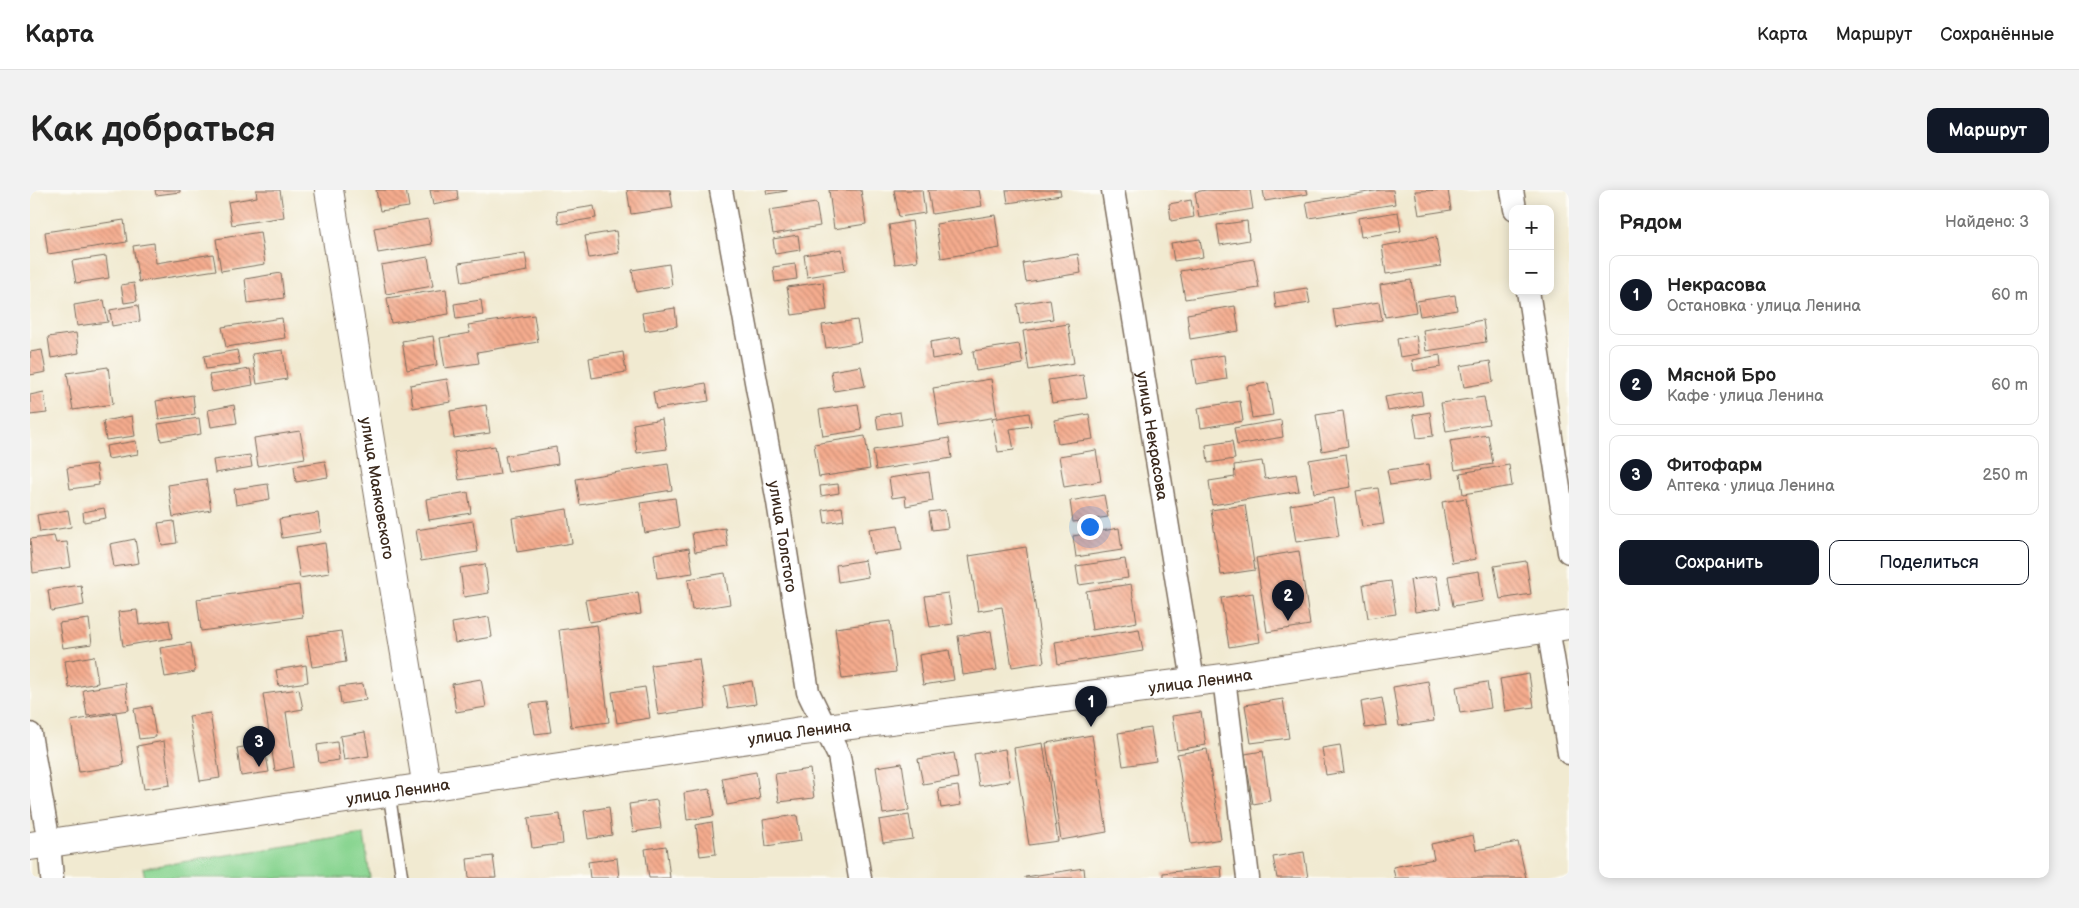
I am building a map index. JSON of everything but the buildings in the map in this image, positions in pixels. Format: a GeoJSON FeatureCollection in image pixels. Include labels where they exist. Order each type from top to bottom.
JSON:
{"type":"FeatureCollection","features":[{"type":"Feature","properties":{"kind":"street","name":"улица Маяковского"},"geometry":{"type":"LineString","coordinates":[[329,190],[427,788]]}},
{"type":"Feature","properties":{"kind":"street","name":"улица Толстого"},"geometry":{"type":"LineString","coordinates":[[721,190],[778,502],[808,692],[839,756],[860,878]]}},
{"type":"Feature","properties":{"kind":"street","name":"улица Некрасова"},"geometry":{"type":"LineString","coordinates":[[1113,190],[1193,681]]}},
{"type":"Feature","properties":{"kind":"street"},"geometry":{"type":"LineString","coordinates":[[1512,190],[1514,205]]}},
{"type":"Feature","properties":{"kind":"street"},"geometry":{"type":"LineString","coordinates":[[1529,295],[1569,552]]}},
{"type":"Feature","properties":{"kind":"street","name":"улица Ленина"},"geometry":{"type":"LineString","coordinates":[[39,844],[389,794],[826,728],[1224,678],[1559,627]]}},
{"type":"Feature","properties":{"kind":"street"},"geometry":{"type":"LineString","coordinates":[[1559,627],[1569,753]]}},
{"type":"Feature","properties":{"kind":"street"},"geometry":{"type":"LineString","coordinates":[[1224,678],[1248,878]]}},
{"type":"Feature","properties":{"kind":"street"},"geometry":{"type":"LineString","coordinates":[[30,734],[39,844],[52,878]]}},
{"type":"Feature","properties":{"kind":"lane"},"geometry":{"type":"LineString","coordinates":[[389,794],[402,878]]}},
{"type":"Feature","properties":{"kind":"green space"},"geometry":{"type":"Polygon","coordinates":[[[364,834],[370,878],[145,878],[143,868],[364,834]]]}},
{"type":"Feature","properties":{"kind":"place","name":"Мясной Бро"},"geometry":{"type":"Point","coordinates":[1288,621]}},
{"type":"Feature","properties":{"kind":"place","name":"Некрасова"},"geometry":{"type":"Point","coordinates":[1091,727]}},
{"type":"Feature","properties":{"kind":"place","name":"Фитофарм"},"geometry":{"type":"Point","coordinates":[259,767]}}]}
